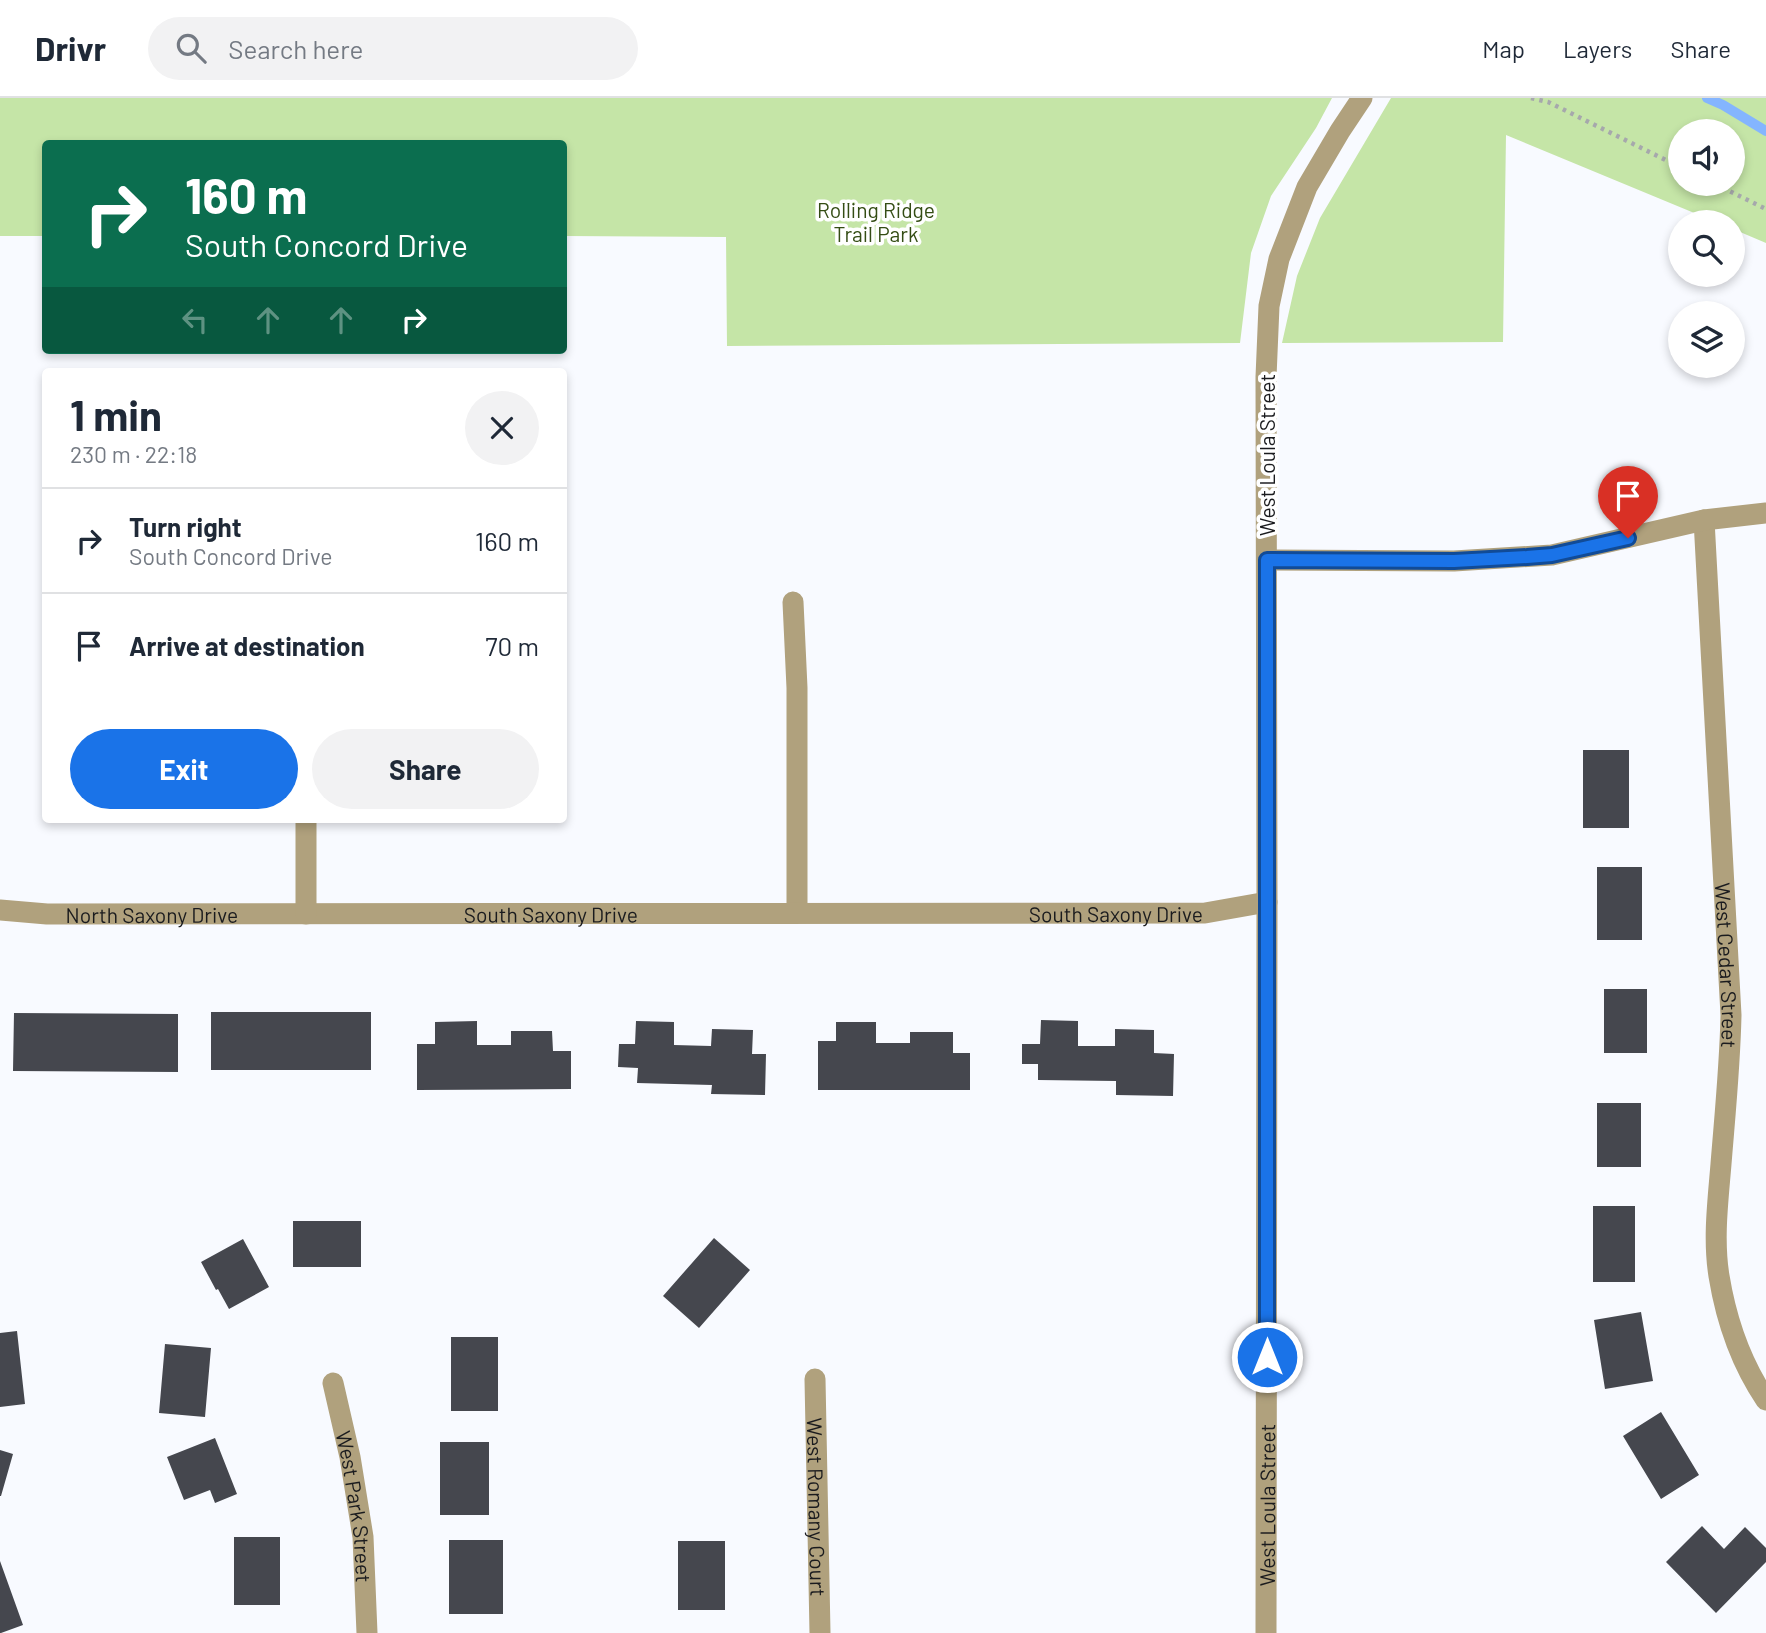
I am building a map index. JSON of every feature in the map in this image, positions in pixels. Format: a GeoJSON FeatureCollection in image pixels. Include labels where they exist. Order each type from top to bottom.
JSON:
{"type":"FeatureCollection","features":[{"type":"Feature","properties":{"kind":"street","name":"West Loula Street"},"geometry":{"type":"LineString","coordinates":[[1266,1633],[1266,377],[1269,306],[1279,258],[1307,187],[1362,98]]}},
{"type":"Feature","properties":{"kind":"street"},"geometry":{"type":"LineString","coordinates":[[1267,560],[1454,561],[1552,555],[1704,520],[1766,513]]}},
{"type":"Feature","properties":{"kind":"street","name":"West Cedar Street"},"geometry":{"type":"LineString","coordinates":[[1704,520],[1731,1015],[1730,1058],[1716,1219],[1718,1274],[1729,1323],[1749,1371],[1766,1400]]}},
{"type":"Feature","properties":{"kind":"street"},"geometry":{"type":"LineString","coordinates":[[793,602],[797,688],[797,913]]}},
{"type":"Feature","properties":{"kind":"street"},"geometry":{"type":"LineString","coordinates":[[306,823],[306,914]]}},
{"type":"Feature","properties":{"kind":"street","name":"South Saxony Drive"},"geometry":{"type":"LineString","coordinates":[[306,914],[1205,913],[1267,902]]}},
{"type":"Feature","properties":{"kind":"street","name":"North Saxony Drive"},"geometry":{"type":"LineString","coordinates":[[0,910],[47,914],[306,914]]}},
{"type":"Feature","properties":{"kind":"street","name":"West Romany Court"},"geometry":{"type":"LineString","coordinates":[[814,1379],[820,1633]]}},
{"type":"Feature","properties":{"kind":"street","name":"West Park Street"},"geometry":{"type":"LineString","coordinates":[[333,1383],[350,1457],[363,1537],[367,1633]]}},
{"type":"Feature","properties":{"kind":"path"},"geometry":{"type":"LineString","coordinates":[[1531,98],[1548,102],[1668,161]]}},
{"type":"Feature","properties":{"kind":"path"},"geometry":{"type":"LineString","coordinates":[[1739,196],[1766,209]]}},
{"type":"Feature","properties":{"kind":"green space","name":"Rolling Ridge Trail Park"},"geometry":{"type":"Polygon","coordinates":[[[0,98],[1332,98],[1316,128],[1271,196],[1251,253],[1240,343],[727,346],[726,237],[567,236],[567,140],[42,140],[42,236],[0,236],[0,98]]]}},
{"type":"Feature","properties":{"kind":"green space"},"geometry":{"type":"Polygon","coordinates":[[[1391,98],[1766,98],[1766,243],[1745,234],[1745,210],[1687,210],[1506,135],[1503,342],[1282,343],[1297,276],[1320,218],[1391,98]]]}},
{"type":"Feature","properties":{"kind":"building"},"geometry":{"type":"Polygon","coordinates":[[[1583,750],[1629,750],[1629,828],[1583,828],[1583,750]]]}},
{"type":"Feature","properties":{"kind":"building"},"geometry":{"type":"Polygon","coordinates":[[[1597,867],[1642,867],[1642,940],[1597,940],[1597,867]]]}},
{"type":"Feature","properties":{"kind":"building"},"geometry":{"type":"Polygon","coordinates":[[[1604,989],[1647,989],[1647,1053],[1604,1053],[1604,989]]]}},
{"type":"Feature","properties":{"kind":"building"},"geometry":{"type":"Polygon","coordinates":[[[211,1012],[371,1012],[371,1070],[211,1070],[211,1012]]]}},
{"type":"Feature","properties":{"kind":"building"},"geometry":{"type":"Polygon","coordinates":[[[14,1013],[178,1014],[178,1072],[13,1071],[14,1013]]]}},
{"type":"Feature","properties":{"kind":"building"},"geometry":{"type":"Polygon","coordinates":[[[1041,1020],[1078,1021],[1078,1046],[1115,1046],[1115,1029],[1154,1030],[1154,1053],[1174,1054],[1173,1096],[1116,1095],[1116,1081],[1038,1080],[1038,1064],[1022,1064],[1022,1044],[1040,1044],[1041,1020]]]}},
{"type":"Feature","properties":{"kind":"building"},"geometry":{"type":"Polygon","coordinates":[[[477,1021],[477,1045],[511,1045],[511,1031],[552,1031],[553,1051],[571,1051],[571,1089],[417,1090],[417,1044],[435,1044],[435,1022],[477,1021]]]}},
{"type":"Feature","properties":{"kind":"building"},"geometry":{"type":"Polygon","coordinates":[[[636,1021],[674,1022],[674,1045],[711,1046],[712,1029],[753,1030],[752,1054],[766,1054],[765,1095],[711,1094],[712,1085],[637,1083],[638,1068],[618,1067],[619,1044],[635,1044],[636,1021]]]}},
{"type":"Feature","properties":{"kind":"building"},"geometry":{"type":"Polygon","coordinates":[[[836,1022],[876,1022],[876,1043],[910,1043],[910,1032],[953,1032],[953,1053],[970,1053],[970,1090],[818,1090],[818,1041],[836,1041],[836,1022]]]}},
{"type":"Feature","properties":{"kind":"building"},"geometry":{"type":"Polygon","coordinates":[[[1597,1103],[1641,1103],[1641,1167],[1597,1167],[1597,1103]]]}},
{"type":"Feature","properties":{"kind":"building"},"geometry":{"type":"Polygon","coordinates":[[[1593,1206],[1635,1206],[1635,1282],[1593,1282],[1593,1206]]]}},
{"type":"Feature","properties":{"kind":"building"},"geometry":{"type":"Polygon","coordinates":[[[293,1221],[361,1221],[361,1267],[293,1267],[293,1221]]]}},
{"type":"Feature","properties":{"kind":"building"},"geometry":{"type":"Polygon","coordinates":[[[714,1238],[750,1270],[699,1328],[663,1296],[714,1238]]]}},
{"type":"Feature","properties":{"kind":"building"},"geometry":{"type":"Polygon","coordinates":[[[243,1239],[269,1287],[229,1309],[201,1262],[243,1239]]]}},
{"type":"Feature","properties":{"kind":"building"},"geometry":{"type":"Polygon","coordinates":[[[1641,1312],[1653,1381],[1605,1389],[1594,1320],[1641,1312]]]}},
{"type":"Feature","properties":{"kind":"building"},"geometry":{"type":"Polygon","coordinates":[[[17,1331],[25,1404],[0,1407],[0,1333],[17,1331]]]}},
{"type":"Feature","properties":{"kind":"building"},"geometry":{"type":"Polygon","coordinates":[[[451,1337],[498,1337],[498,1411],[451,1411],[451,1337]]]}},
{"type":"Feature","properties":{"kind":"building"},"geometry":{"type":"Polygon","coordinates":[[[165,1344],[211,1348],[205,1417],[159,1413],[165,1344]]]}},
{"type":"Feature","properties":{"kind":"building"},"geometry":{"type":"Polygon","coordinates":[[[1661,1412],[1699,1475],[1661,1499],[1623,1436],[1661,1412]]]}},
{"type":"Feature","properties":{"kind":"building"},"geometry":{"type":"Polygon","coordinates":[[[215,1438],[237,1494],[215,1503],[210,1490],[184,1500],[167,1457],[215,1438]]]}},
{"type":"Feature","properties":{"kind":"building"},"geometry":{"type":"Polygon","coordinates":[[[440,1442],[489,1442],[489,1515],[440,1515],[440,1442]]]}},
{"type":"Feature","properties":{"kind":"building"},"geometry":{"type":"Polygon","coordinates":[[[0,1450],[13,1454],[1,1496],[0,1496],[0,1450]]]}},
{"type":"Feature","properties":{"kind":"building"},"geometry":{"type":"Polygon","coordinates":[[[1702,1526],[1724,1549],[1745,1527],[1766,1548],[1766,1562],[1716,1613],[1666,1562],[1702,1526]]]}},
{"type":"Feature","properties":{"kind":"building"},"geometry":{"type":"Polygon","coordinates":[[[234,1537],[280,1537],[280,1605],[234,1605],[234,1537]]]}},
{"type":"Feature","properties":{"kind":"building"},"geometry":{"type":"Polygon","coordinates":[[[449,1540],[503,1540],[503,1614],[449,1614],[449,1540]]]}},
{"type":"Feature","properties":{"kind":"building"},"geometry":{"type":"Polygon","coordinates":[[[678,1541],[725,1541],[725,1610],[678,1610],[678,1541]]]}},
{"type":"Feature","properties":{"kind":"building"},"geometry":{"type":"Polygon","coordinates":[[[0,1561],[23,1625],[1,1633],[0,1633],[0,1561]]]}},
{"type":"Feature","properties":{"kind":"waterway"},"geometry":{"type":"LineString","coordinates":[[1707,98],[1766,131]]}},
{"type":"Feature","properties":{"kind":"route"},"geometry":{"type":"LineString","coordinates":[[1267,1357],[1267,560],[1454,561],[1527,557],[1552,555],[1628,538]]}}]}
